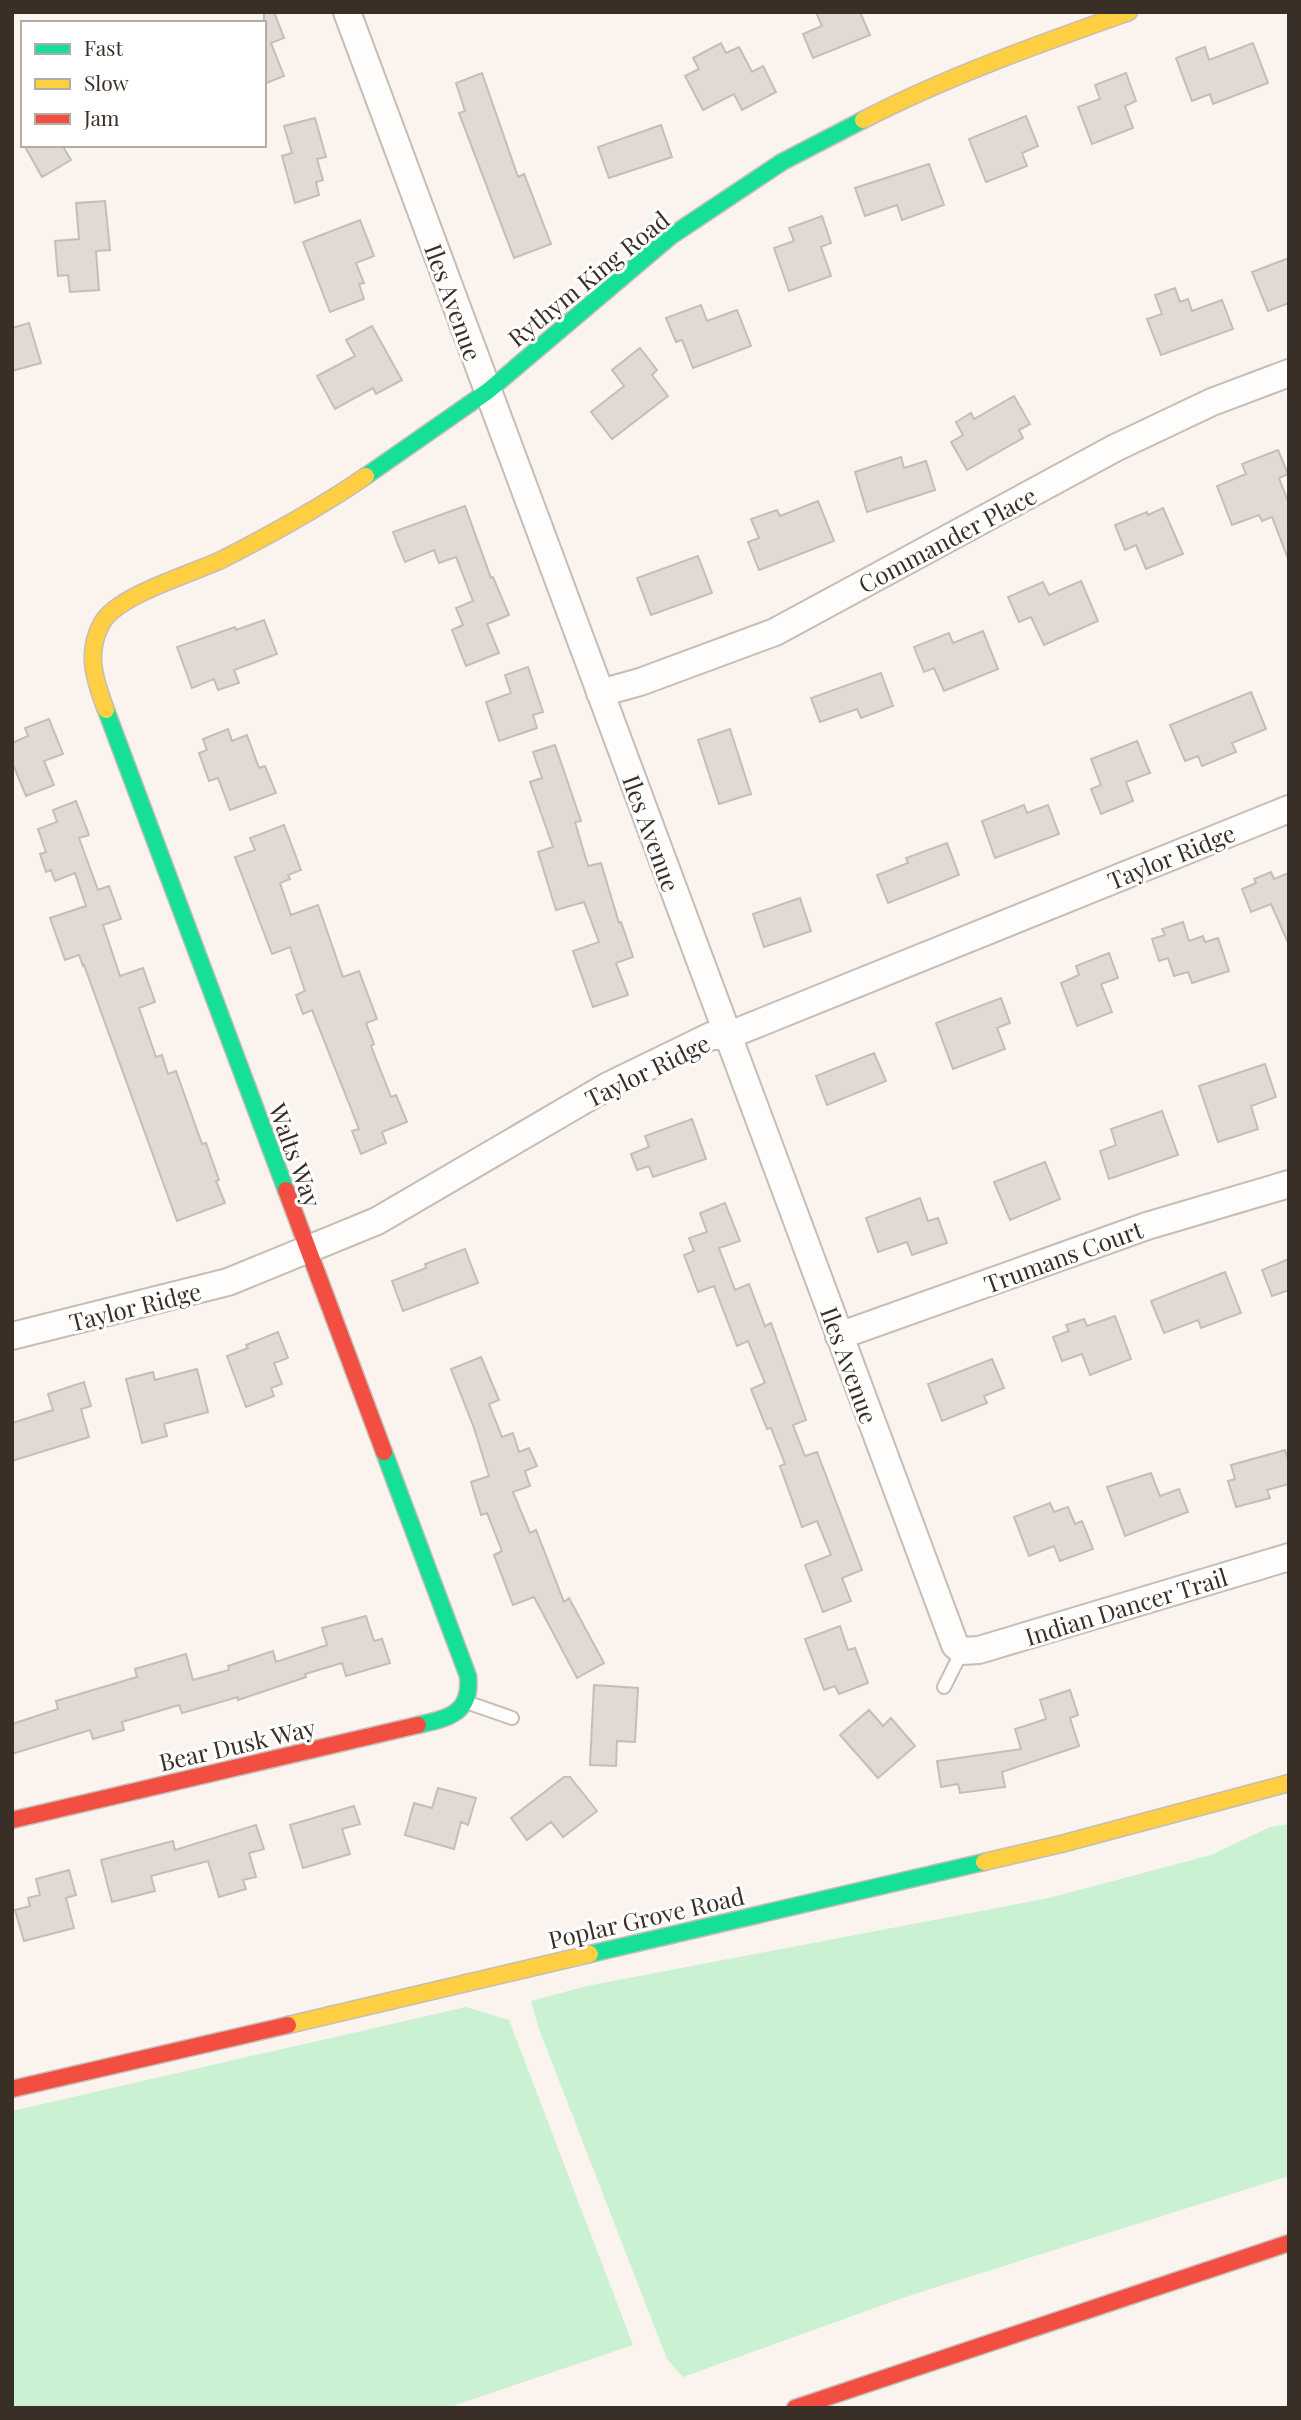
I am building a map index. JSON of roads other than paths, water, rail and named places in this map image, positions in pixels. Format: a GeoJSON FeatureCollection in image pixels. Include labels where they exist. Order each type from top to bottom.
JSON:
{"type":"FeatureCollection","features":[{"type":"Feature","properties":{"kind":"street","name":"Iles Avenue"},"geometry":{"type":"LineString","coordinates":[[347,12],[950,1636],[954,1645],[962,1651]]}},
{"type":"Feature","properties":{"kind":"street","name":"Rythym King Road"},"geometry":{"type":"LineString","coordinates":[[102,622],[117,605],[222,559],[339,495],[488,391],[671,236],[782,162],[913,94],[1129,12]]}},
{"type":"Feature","properties":{"kind":"street","name":"Commander Place"},"geometry":{"type":"LineString","coordinates":[[600,693],[775,632],[1115,448],[1212,402],[1289,373]]}},
{"type":"Feature","properties":{"kind":"street","name":"Walts Way"},"geometry":{"type":"LineString","coordinates":[[102,622],[94,643],[93,674],[468,1676],[466,1702]]}},
{"type":"Feature","properties":{"kind":"street","name":"Taylor Ridge"},"geometry":{"type":"LineString","coordinates":[[12,1336],[228,1282],[308,1250],[377,1221],[608,1086],[711,1036],[727,1036],[1289,809]]}},
{"type":"Feature","properties":{"kind":"street","name":"Trumans Court"},"geometry":{"type":"LineString","coordinates":[[839,1336],[1147,1226],[1289,1184]]}},
{"type":"Feature","properties":{"kind":"street","name":"Indian Dancer Trail"},"geometry":{"type":"LineString","coordinates":[[962,1651],[979,1650],[1289,1557]]}},
{"type":"Feature","properties":{"kind":"street","name":"Bear Dusk Way"},"geometry":{"type":"LineString","coordinates":[[12,1820],[447,1718],[460,1710],[466,1702]]}},
{"type":"Feature","properties":{"kind":"street","name":"Poplar Grove Road"},"geometry":{"type":"LineString","coordinates":[[12,2089],[1062,1844],[1289,1783]]}},
{"type":"Feature","properties":{"kind":"street"},"geometry":{"type":"LineString","coordinates":[[795,2408],[1289,2243]]}},
{"type":"Feature","properties":{"kind":"lane"},"geometry":{"type":"LineString","coordinates":[[944,1687],[962,1651]]}},
{"type":"Feature","properties":{"kind":"lane"},"geometry":{"type":"LineString","coordinates":[[466,1702],[512,1718]]}}]}
